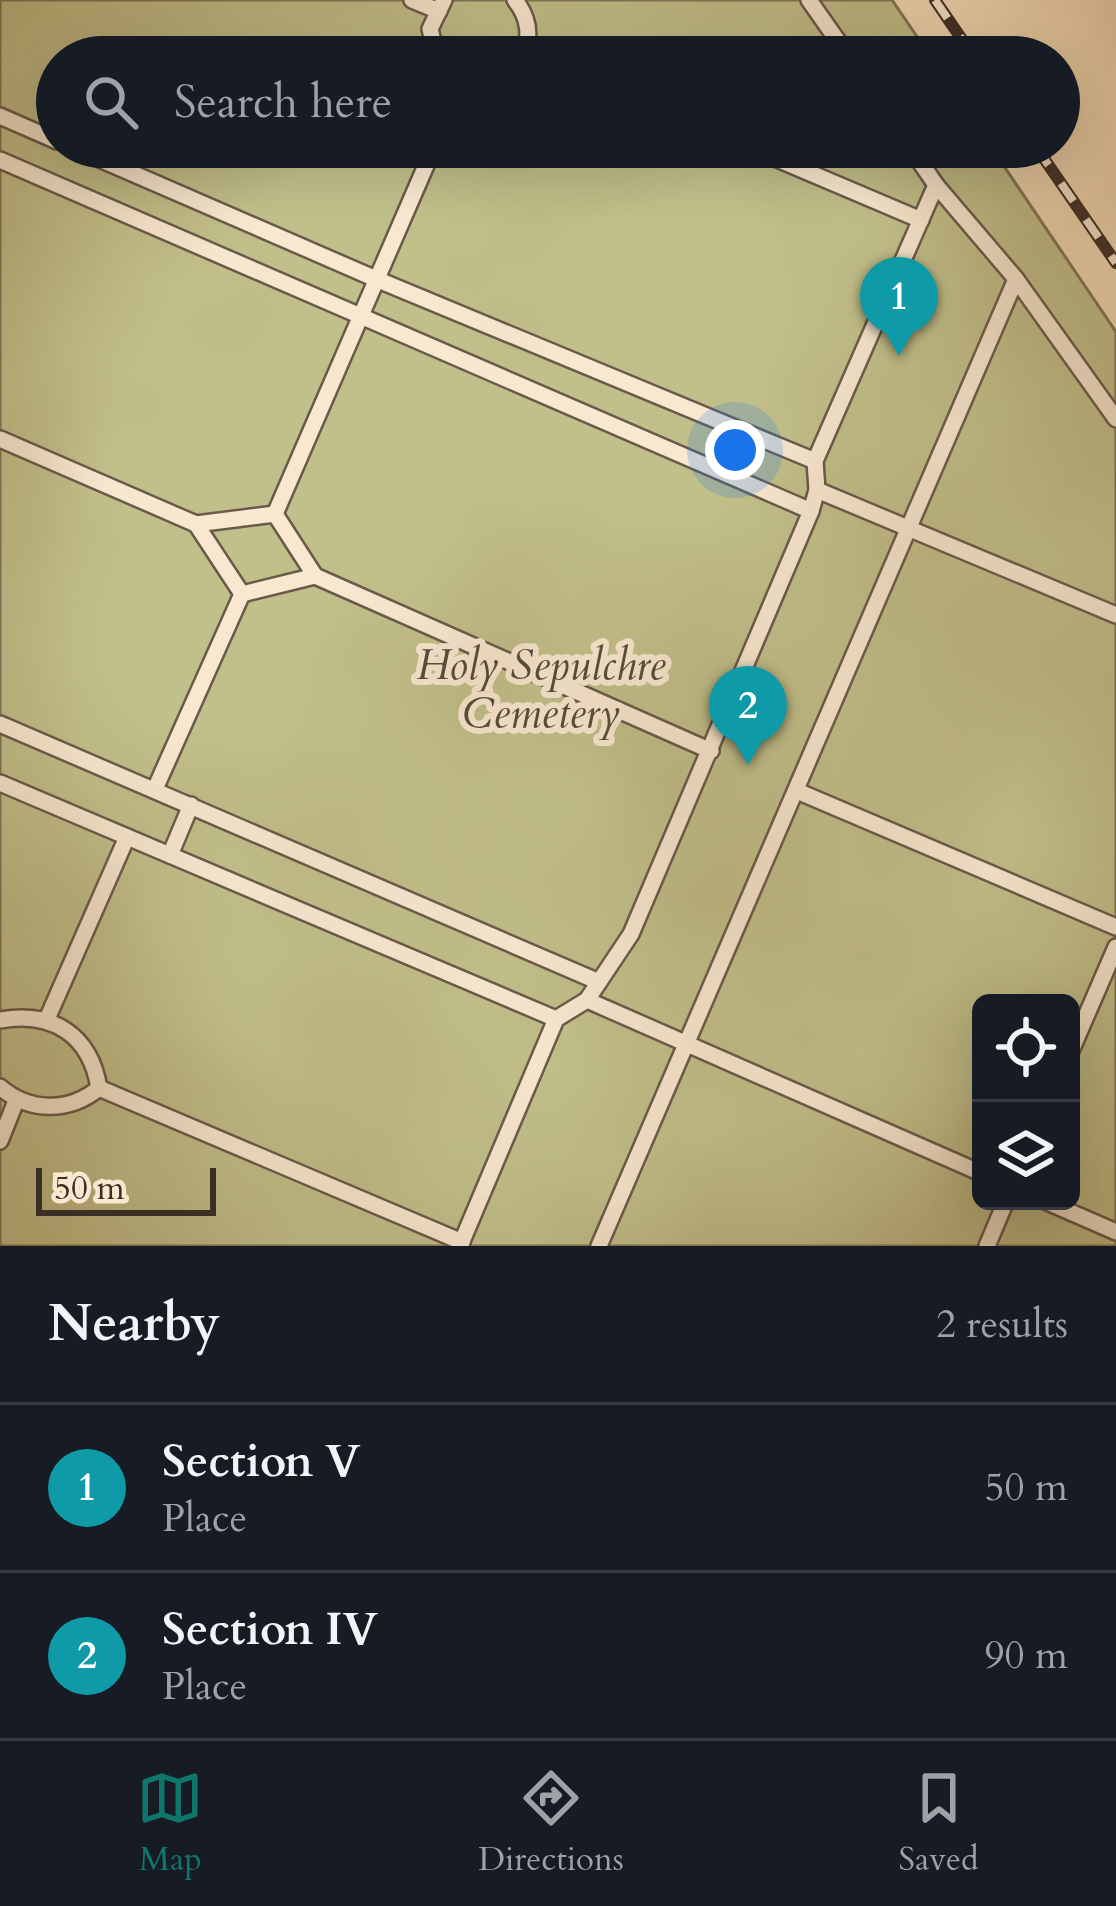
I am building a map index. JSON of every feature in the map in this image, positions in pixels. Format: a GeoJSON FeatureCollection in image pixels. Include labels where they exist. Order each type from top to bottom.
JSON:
{"type":"FeatureCollection","features":[{"type":"Feature","properties":{"kind":"lane"},"geometry":{"type":"LineString","coordinates":[[412,0],[441,6],[430,29],[432,36]]}},
{"type":"Feature","properties":{"kind":"lane"},"geometry":{"type":"LineString","coordinates":[[515,0],[528,24],[528,36]]}},
{"type":"Feature","properties":{"kind":"lane"},"geometry":{"type":"LineString","coordinates":[[809,0],[834,36]]}},
{"type":"Feature","properties":{"kind":"lane"},"geometry":{"type":"LineString","coordinates":[[0,116],[36,132]]}},
{"type":"Feature","properties":{"kind":"lane"},"geometry":{"type":"LineString","coordinates":[[0,160],[811,511]]}},
{"type":"Feature","properties":{"kind":"lane"},"geometry":{"type":"LineString","coordinates":[[120,168],[815,461]]}},
{"type":"Feature","properties":{"kind":"lane"},"geometry":{"type":"LineString","coordinates":[[274,514],[425,168]]}},
{"type":"Feature","properties":{"kind":"lane"},"geometry":{"type":"LineString","coordinates":[[798,168],[921,220]]}},
{"type":"Feature","properties":{"kind":"lane"},"geometry":{"type":"LineString","coordinates":[[924,168],[1016,279],[1116,418]]}},
{"type":"Feature","properties":{"kind":"lane"},"geometry":{"type":"LineString","coordinates":[[0,1020],[46,1019],[87,1049],[99,1088],[461,1244],[556,1019],[587,1000],[631,934],[811,511],[817,490],[815,461],[936,185]]}},
{"type":"Feature","properties":{"kind":"lane"},"geometry":{"type":"LineString","coordinates":[[599,1246],[1016,279]]}},
{"type":"Feature","properties":{"kind":"lane"},"geometry":{"type":"LineString","coordinates":[[0,439],[196,524],[274,514]]}},
{"type":"Feature","properties":{"kind":"lane"},"geometry":{"type":"LineString","coordinates":[[817,490],[1116,615]]}},
{"type":"Feature","properties":{"kind":"lane"},"geometry":{"type":"LineString","coordinates":[[274,514],[316,576],[711,751]]}},
{"type":"Feature","properties":{"kind":"lane"},"geometry":{"type":"LineString","coordinates":[[196,524],[242,594]]}},
{"type":"Feature","properties":{"kind":"lane"},"geometry":{"type":"LineString","coordinates":[[242,594],[316,576]]}},
{"type":"Feature","properties":{"kind":"lane"},"geometry":{"type":"LineString","coordinates":[[155,789],[242,594]]}},
{"type":"Feature","properties":{"kind":"lane"},"geometry":{"type":"LineString","coordinates":[[0,724],[599,982]]}},
{"type":"Feature","properties":{"kind":"lane"},"geometry":{"type":"LineString","coordinates":[[0,782],[556,1019]]}},
{"type":"Feature","properties":{"kind":"lane"},"geometry":{"type":"LineString","coordinates":[[797,791],[1116,926]]}},
{"type":"Feature","properties":{"kind":"lane"},"geometry":{"type":"LineString","coordinates":[[170,855],[191,805]]}},
{"type":"Feature","properties":{"kind":"lane"},"geometry":{"type":"LineString","coordinates":[[46,1019],[127,837]]}},
{"type":"Feature","properties":{"kind":"lane"},"geometry":{"type":"LineString","coordinates":[[1080,1031],[1116,947]]}},
{"type":"Feature","properties":{"kind":"lane"},"geometry":{"type":"LineString","coordinates":[[587,1000],[972,1169]]}},
{"type":"Feature","properties":{"kind":"lane"},"geometry":{"type":"LineString","coordinates":[[0,1087],[16,1101],[59,1106],[81,1103],[99,1088]]}},
{"type":"Feature","properties":{"kind":"lane"},"geometry":{"type":"LineString","coordinates":[[0,1141],[16,1101]]}},
{"type":"Feature","properties":{"kind":"lane"},"geometry":{"type":"LineString","coordinates":[[987,1246],[1002,1210]]}},
{"type":"Feature","properties":{"kind":"lane"},"geometry":{"type":"LineString","coordinates":[[1066,1210],[1116,1232]]}},
{"type":"Feature","properties":{"kind":"green space","name":"Holy Sepulchre Cemetery"},"geometry":{"type":"Polygon","coordinates":[[[0,0],[892,0],[917,36],[36,36],[36,168],[1005,168],[1116,332],[1116,1246],[0,1246],[0,0]]]}},
{"type":"Feature","properties":{"kind":"railway"},"geometry":{"type":"LineString","coordinates":[[935,0],[960,36]]}},
{"type":"Feature","properties":{"kind":"railway"},"geometry":{"type":"LineString","coordinates":[[1050,168],[1116,263]]}},
{"type":"Feature","properties":{"kind":"place","name":"Section V"},"geometry":{"type":"Point","coordinates":[899,356]}},
{"type":"Feature","properties":{"kind":"place","name":"Section IV"},"geometry":{"type":"Point","coordinates":[748,765]}}]}
